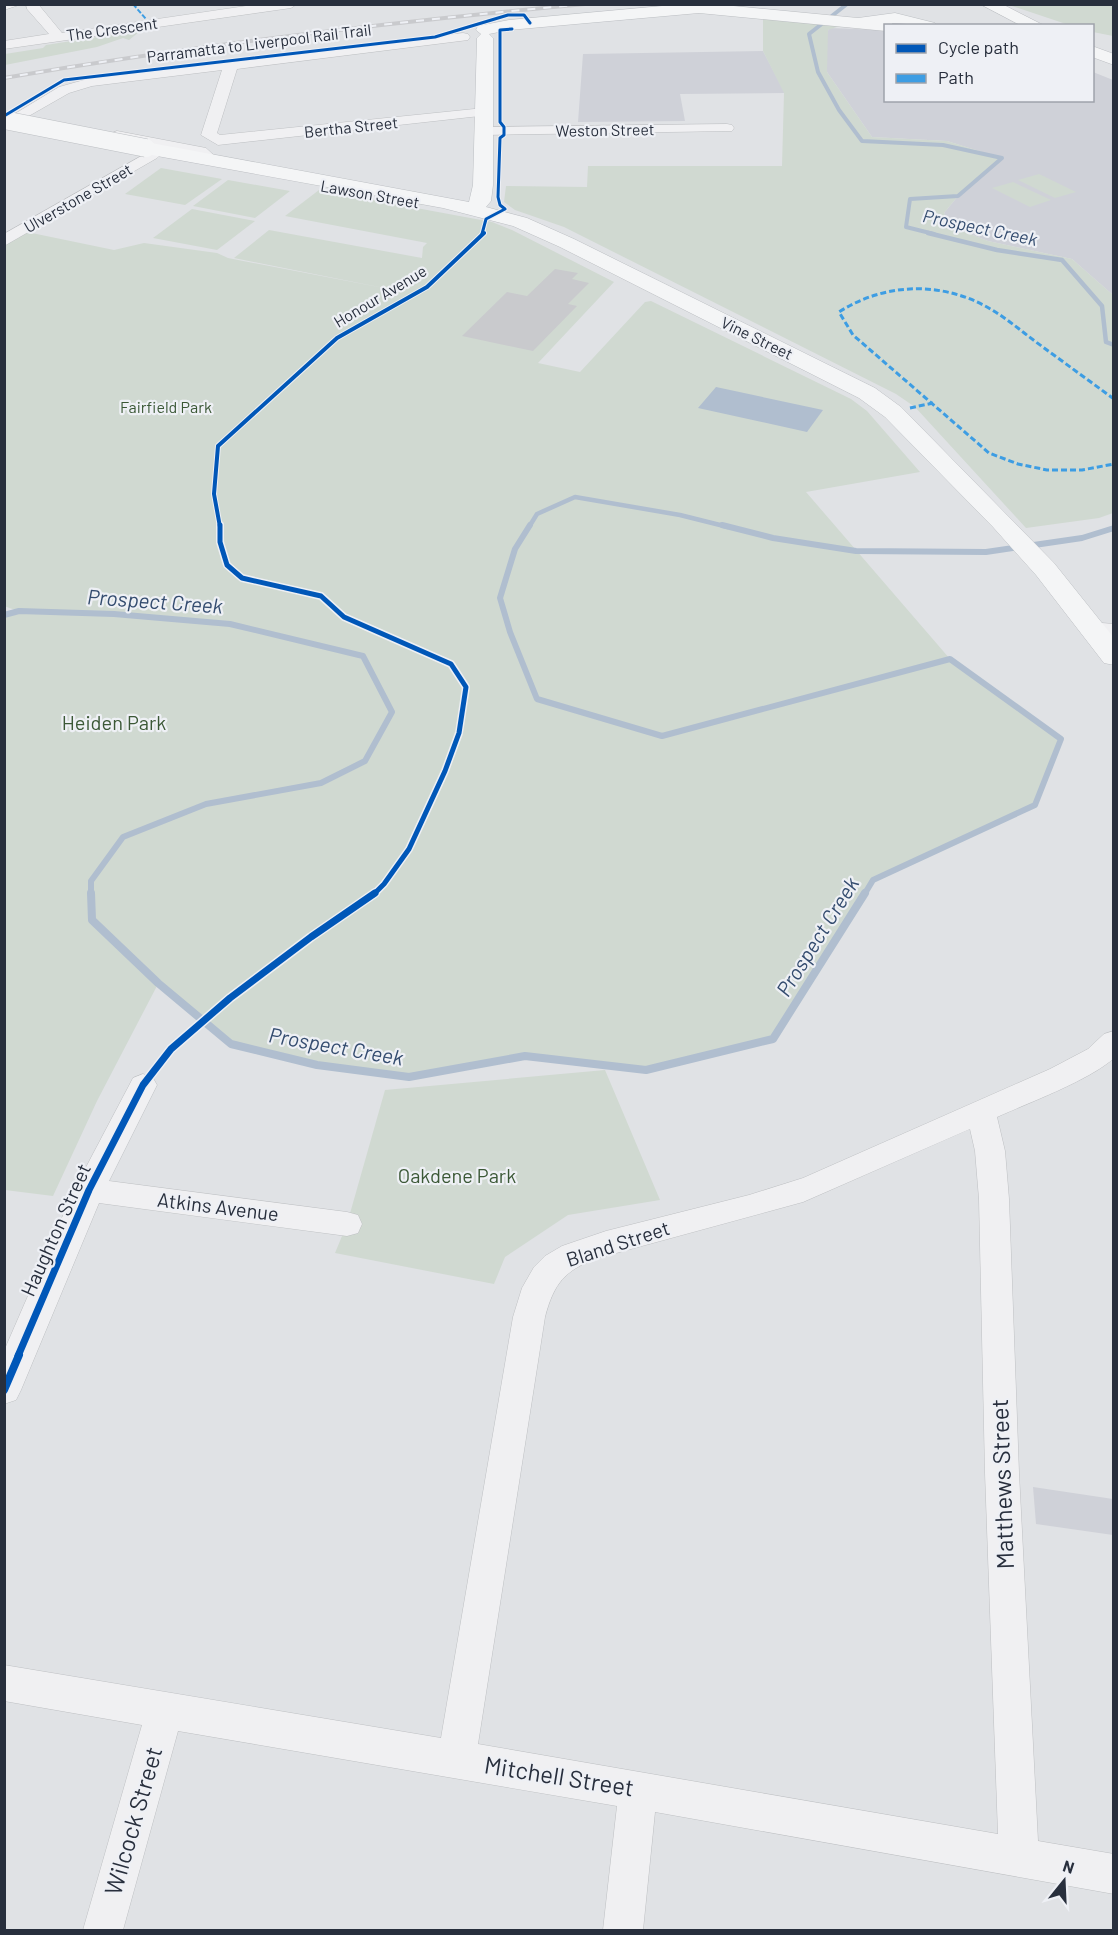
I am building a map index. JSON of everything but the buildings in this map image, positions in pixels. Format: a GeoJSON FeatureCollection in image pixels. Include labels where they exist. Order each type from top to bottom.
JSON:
{"type":"FeatureCollection","features":[{"type":"Feature","properties":{"kind":"main road"},"geometry":{"type":"LineString","coordinates":[[988,4],[1043,23]]}},
{"type":"Feature","properties":{"kind":"main road"},"geometry":{"type":"LineString","coordinates":[[988,4],[1006,16],[1009,21],[1008,24]]}},
{"type":"Feature","properties":{"kind":"main road"},"geometry":{"type":"LineString","coordinates":[[1006,4],[1043,23]]}},
{"type":"Feature","properties":{"kind":"main road"},"geometry":{"type":"LineString","coordinates":[[887,22],[909,5]]}},
{"type":"Feature","properties":{"kind":"main road"},"geometry":{"type":"LineString","coordinates":[[463,37],[485,34],[509,25],[694,8],[847,20],[906,22],[903,13],[909,5]]}},
{"type":"Feature","properties":{"kind":"main road"},"geometry":{"type":"LineString","coordinates":[[909,5],[910,12],[915,18],[933,24]]}},
{"type":"Feature","properties":{"kind":"main road"},"geometry":{"type":"LineString","coordinates":[[473,210],[481,201],[483,185],[485,34]]}},
{"type":"Feature","properties":{"kind":"main road","name":"Lawson Street"},"geometry":{"type":"LineString","coordinates":[[11,120],[145,152],[440,207],[473,210]]}},
{"type":"Feature","properties":{"kind":"main road","name":"Lawson Street"},"geometry":{"type":"LineString","coordinates":[[145,152],[211,160],[446,202],[473,210]]}},
{"type":"Feature","properties":{"kind":"main road","name":"Vine Street"},"geometry":{"type":"LineString","coordinates":[[473,210],[501,216],[541,230],[867,393],[893,412],[1002,522],[1102,630],[1113,657]]}},
{"type":"Feature","properties":{"kind":"street"},"geometry":{"type":"LineString","coordinates":[[4,6],[16,4]]}},
{"type":"Feature","properties":{"kind":"street","name":"The Crescent"},"geometry":{"type":"LineString","coordinates":[[4,45],[291,4]]}},
{"type":"Feature","properties":{"kind":"street"},"geometry":{"type":"LineString","coordinates":[[30,5],[40,13],[58,37]]}},
{"type":"Feature","properties":{"kind":"street"},"geometry":{"type":"LineString","coordinates":[[11,120],[72,87],[116,78],[463,37]]}},
{"type":"Feature","properties":{"kind":"street","name":"Bertha Street"},"geometry":{"type":"LineString","coordinates":[[229,64],[230,68],[209,135],[218,140],[484,112]]}},
{"type":"Feature","properties":{"kind":"street","name":"Lawson Street"},"geometry":{"type":"LineString","coordinates":[[11,120],[187,148],[201,151],[211,160]]}},
{"type":"Feature","properties":{"kind":"street","name":"Weston Street"},"geometry":{"type":"LineString","coordinates":[[483,131],[727,128]]}},
{"type":"Feature","properties":{"kind":"street","name":"Ulverstone Street"},"geometry":{"type":"LineString","coordinates":[[4,241],[145,152]]}},
{"type":"Feature","properties":{"kind":"street","name":"Bland Street"},"geometry":{"type":"LineString","coordinates":[[456,1760],[529,1317],[534,1296],[546,1275],[558,1263],[614,1242],[780,1198],[814,1186],[1089,1061],[1098,1056],[1113,1041]]}},
{"type":"Feature","properties":{"kind":"street","name":"Haughton Street"},"geometry":{"type":"LineString","coordinates":[[4,1390],[89,1190],[143,1085]]}},
{"type":"Feature","properties":{"kind":"street","name":"Matthews Street"},"geometry":{"type":"LineString","coordinates":[[981,1112],[990,1151],[994,1199],[1002,1473],[1019,1857]]}},
{"type":"Feature","properties":{"kind":"street","name":"Atkins Avenue"},"geometry":{"type":"LineString","coordinates":[[89,1190],[347,1224]]}},
{"type":"Feature","properties":{"kind":"street","name":"Mitchell Street"},"geometry":{"type":"LineString","coordinates":[[4,1683],[638,1790],[1113,1874]]}},
{"type":"Feature","properties":{"kind":"street","name":"Wilcock Street"},"geometry":{"type":"LineString","coordinates":[[103,1930],[165,1711]]}},
{"type":"Feature","properties":{"kind":"street"},"geometry":{"type":"LineString","coordinates":[[623,1930],[638,1790]]}},
{"type":"Feature","properties":{"kind":"shaded area"},"geometry":{"type":"Polygon","coordinates":[[[829,28],[884,30],[884,102],[1094,102],[1094,72],[1113,80],[1113,295],[1072,259],[988,241],[952,227],[944,213],[958,196],[1001,158],[947,141],[872,137],[827,72],[826,37],[829,28]]]}},
{"type":"Feature","properties":{"kind":"shaded area"},"geometry":{"type":"Polygon","coordinates":[[[763,51],[785,93],[680,94],[685,121],[578,122],[583,54],[763,51]]]}},
{"type":"Feature","properties":{"kind":"shaded area"},"geometry":{"type":"Polygon","coordinates":[[[1033,1487],[1113,1499],[1113,1535],[1036,1524],[1033,1487]]]}},
{"type":"Feature","properties":{"kind":"green space"},"geometry":{"type":"Polygon","coordinates":[[[1009,5],[1113,5],[1113,36],[1094,32],[1094,24],[1066,24],[1009,5]]]}},
{"type":"Feature","properties":{"kind":"green space"},"geometry":{"type":"Polygon","coordinates":[[[763,14],[851,22],[828,30],[827,72],[872,137],[947,141],[1002,158],[958,196],[944,213],[952,227],[988,241],[1072,259],[1113,295],[1113,513],[1099,518],[1026,528],[915,407],[896,394],[564,227],[515,210],[504,202],[506,186],[587,187],[588,166],[782,166],[784,93],[763,51],[763,14]]]}},
{"type":"Feature","properties":{"kind":"green space"},"geometry":{"type":"Polygon","coordinates":[[[139,32],[129,40],[123,38],[97,47],[5,65],[5,54],[139,32]]]}},
{"type":"Feature","properties":{"kind":"green space"},"geometry":{"type":"Polygon","coordinates":[[[161,168],[222,179],[185,205],[125,194],[161,168]]]}},
{"type":"Feature","properties":{"kind":"green space"},"geometry":{"type":"Polygon","coordinates":[[[1039,174],[1076,192],[1055,198],[1018,180],[1039,174]]]}},
{"type":"Feature","properties":{"kind":"green space"},"geometry":{"type":"Polygon","coordinates":[[[228,180],[290,191],[255,218],[193,206],[228,180]]]}},
{"type":"Feature","properties":{"kind":"green space"},"geometry":{"type":"Polygon","coordinates":[[[1013,182],[1051,200],[1030,207],[992,188],[1013,182]]]}},
{"type":"Feature","properties":{"kind":"green space"},"geometry":{"type":"Polygon","coordinates":[[[319,190],[492,222],[614,282],[538,363],[580,372],[645,302],[651,301],[851,399],[867,411],[920,472],[806,492],[950,659],[1061,739],[1035,805],[873,880],[773,1039],[646,1070],[525,1056],[409,1077],[317,1065],[231,1044],[158,984],[97,1101],[53,1196],[5,1190],[4,615],[18,611],[4,606],[4,241],[22,231],[114,250],[144,243],[217,253],[228,258],[389,289],[234,258],[269,230],[422,258],[423,247],[427,243],[285,216],[319,190]]]}},
{"type":"Feature","properties":{"kind":"green space"},"geometry":{"type":"Polygon","coordinates":[[[192,209],[255,221],[217,250],[153,238],[192,209]]]}},
{"type":"Feature","properties":{"kind":"green space","name":"Oakdene Park"},"geometry":{"type":"Polygon","coordinates":[[[605,1070],[660,1200],[568,1215],[505,1257],[494,1284],[335,1253],[347,1224],[385,1090],[605,1070]]]}},
{"type":"Feature","properties":{"kind":"water"},"geometry":{"type":"Polygon","coordinates":[[[716,387],[823,410],[807,432],[698,408],[716,387]]]}},
{"type":"Feature","properties":{"kind":"waterway","name":"Prospect Creek"},"geometry":{"type":"LineString","coordinates":[[847,4],[809,34],[818,72],[839,110],[862,141],[943,145],[1002,158],[958,196],[910,199],[906,227],[934,234]]}},
{"type":"Feature","properties":{"kind":"waterway","name":"Prospect Creek"},"geometry":{"type":"LineString","coordinates":[[928,233],[997,250],[1062,260],[1102,306],[1106,342],[1114,345]]}},
{"type":"Feature","properties":{"kind":"waterway","name":"Prospect Creek"},"geometry":{"type":"LineString","coordinates":[[529,527],[537,514],[575,497],[680,515],[728,527]]}},
{"type":"Feature","properties":{"kind":"waterway","name":"Prospect Creek"},"geometry":{"type":"LineString","coordinates":[[530,525],[515,549],[500,598],[510,632],[537,699],[662,736],[950,659],[1061,739],[1035,805],[873,880],[864,895]]}},
{"type":"Feature","properties":{"kind":"waterway","name":"Prospect Creek"},"geometry":{"type":"LineString","coordinates":[[722,525],[773,538],[856,551],[986,552],[1082,538],[1114,528]]}},
{"type":"Feature","properties":{"kind":"waterway","name":"Prospect Creek"},"geometry":{"type":"LineString","coordinates":[[4,615],[19,611],[114,614],[230,624],[363,656],[392,712],[365,761],[321,783],[206,804],[123,837],[91,881],[91,893]]}},
{"type":"Feature","properties":{"kind":"waterway","name":"Prospect Creek"},"geometry":{"type":"LineString","coordinates":[[91,893],[92,920],[158,983],[231,1044],[317,1065],[409,1077],[525,1056],[646,1070],[773,1039],[865,893]]}},
{"type":"Feature","properties":{"kind":"railway"},"geometry":{"type":"LineString","coordinates":[[4,78],[294,35],[585,4]]}},
{"type":"Feature","properties":{"kind":"marked path"},"geometry":{"type":"LineString","coordinates":[[133,4],[146,19]]}},
{"type":"Feature","properties":{"kind":"marked path"},"geometry":{"type":"LineString","coordinates":[[1114,399],[1001,316],[966,297],[929,289],[890,290],[855,302],[839,312],[853,335],[989,453],[1018,464],[1047,470],[1082,470],[1114,464]]}},
{"type":"Feature","properties":{"kind":"marked path"},"geometry":{"type":"LineString","coordinates":[[910,408],[933,403]]}},
{"type":"Feature","properties":{"kind":"cycle path","name":"Parramatta to Liverpool Rail Trail"},"geometry":{"type":"LineString","coordinates":[[4,116],[64,80],[435,37],[508,15],[524,15],[530,23]]}},
{"type":"Feature","properties":{"kind":"cycle path","name":"Honour Avenue"},"geometry":{"type":"LineString","coordinates":[[4,1390],[89,1190],[143,1085],[171,1049],[230,998],[311,937],[368,900],[384,884],[409,849],[445,771],[459,733],[466,687],[451,664],[344,617],[321,596],[242,578],[227,565],[220,542],[220,523],[214,494],[218,446],[337,338],[427,287],[484,232],[486,219],[505,209],[500,205],[498,197],[500,138],[504,135],[504,127],[500,122],[500,30],[512,29]]}},
{"type":"Feature","properties":{"kind":"park label","name":"Fairfield Park"},"geometry":{"type":"Point","coordinates":[166,407]}},
{"type":"Feature","properties":{"kind":"park label","name":"Heiden Park"},"geometry":{"type":"Point","coordinates":[114,723]}}]}
